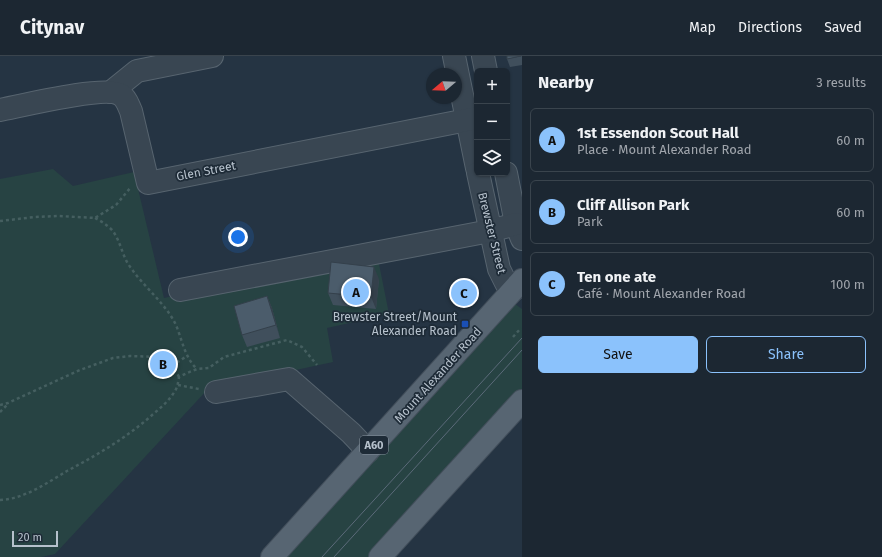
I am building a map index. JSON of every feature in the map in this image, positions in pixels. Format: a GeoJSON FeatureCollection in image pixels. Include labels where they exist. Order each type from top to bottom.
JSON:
{"type":"FeatureCollection","features":[{"type":"Feature","properties":{"kind":"main road","name":"Mount Alexander Road"},"geometry":{"type":"LineString","coordinates":[[272,557],[368,451],[519,290]]}},
{"type":"Feature","properties":{"kind":"main road"},"geometry":{"type":"LineString","coordinates":[[380,557],[522,401]]}},
{"type":"Feature","properties":{"kind":"street"},"geometry":{"type":"LineString","coordinates":[[111,92],[137,71],[212,56]]}},
{"type":"Feature","properties":{"kind":"street"},"geometry":{"type":"LineString","coordinates":[[454,56],[472,119],[474,140]]}},
{"type":"Feature","properties":{"kind":"street"},"geometry":{"type":"LineString","coordinates":[[483,56],[485,68]]}},
{"type":"Feature","properties":{"kind":"street"},"geometry":{"type":"LineString","coordinates":[[0,110],[93,93],[111,92],[122,96],[127,102],[131,111],[148,182]]}},
{"type":"Feature","properties":{"kind":"street","name":"Glen Street"},"geometry":{"type":"LineString","coordinates":[[148,182],[472,119]]}},
{"type":"Feature","properties":{"kind":"street","name":"Brewster Street"},"geometry":{"type":"LineString","coordinates":[[479,176],[499,269],[506,283],[519,290]]}},
{"type":"Feature","properties":{"kind":"street"},"geometry":{"type":"LineString","coordinates":[[180,290],[490,231],[519,232],[507,176]]}},
{"type":"Feature","properties":{"kind":"street"},"geometry":{"type":"LineString","coordinates":[[216,392],[289,379],[351,433],[368,451]]}},
{"type":"Feature","properties":{"kind":"path"},"geometry":{"type":"LineString","coordinates":[[95,218],[116,204],[136,181],[148,182]]}},
{"type":"Feature","properties":{"kind":"path"},"geometry":{"type":"LineString","coordinates":[[0,221],[35,217],[95,218],[112,230],[130,267],[152,292],[174,321],[181,336],[187,356],[197,369]]}},
{"type":"Feature","properties":{"kind":"path"},"geometry":{"type":"LineString","coordinates":[[513,337],[521,328]]}},
{"type":"Feature","properties":{"kind":"path"},"geometry":{"type":"LineString","coordinates":[[179,377],[197,369],[209,368],[224,357],[238,352],[287,340],[302,347],[317,366]]}},
{"type":"Feature","properties":{"kind":"path"},"geometry":{"type":"LineString","coordinates":[[0,405],[8,403],[80,370],[113,358],[130,356],[158,357],[173,365],[179,377],[174,394],[134,431],[41,486],[19,496],[0,500]]}},
{"type":"Feature","properties":{"kind":"path"},"geometry":{"type":"LineString","coordinates":[[173,365],[187,356]]}},
{"type":"Feature","properties":{"kind":"path"},"geometry":{"type":"LineString","coordinates":[[0,412],[8,403]]}},
{"type":"Feature","properties":{"kind":"green space"},"geometry":{"type":"Polygon","coordinates":[[[53,169],[73,186],[134,172],[164,298],[377,254],[389,314],[327,328],[333,362],[208,389],[55,554],[41,557],[0,557],[0,179],[53,169]]]}},
{"type":"Feature","properties":{"kind":"green space"},"geometry":{"type":"Polygon","coordinates":[[[515,304],[522,309],[522,390],[369,557],[286,557],[515,304]]]}},
{"type":"Feature","properties":{"kind":"building"},"geometry":{"type":"Polygon","coordinates":[[[507,56],[521,56],[507,59],[507,56]]]}},
{"type":"Feature","properties":{"kind":"building"},"geometry":{"type":"Polygon","coordinates":[[[331,262],[374,267],[371,297],[328,293],[331,262]]]}},
{"type":"Feature","properties":{"kind":"building"},"geometry":{"type":"Polygon","coordinates":[[[267,296],[276,325],[242,335],[234,306],[267,296]]]}},
{"type":"Feature","properties":{"kind":"tram line"},"geometry":{"type":"LineString","coordinates":[[322,557],[522,338]]}},
{"type":"Feature","properties":{"kind":"tram line"},"geometry":{"type":"LineString","coordinates":[[334,557],[522,350]]}},
{"type":"Feature","properties":{"kind":"place","name":"1st Essendon Scout Hall"},"geometry":{"type":"Point","coordinates":[356,292]}},
{"type":"Feature","properties":{"kind":"place","name":"Ten one ate"},"geometry":{"type":"Point","coordinates":[464,293]}},
{"type":"Feature","properties":{"kind":"place","name":"Brewster Street/Mount Alexander Road"},"geometry":{"type":"Point","coordinates":[465,324]}},
{"type":"Feature","properties":{"kind":"place","name":"Cliff Allison Park"},"geometry":{"type":"Point","coordinates":[163,364]}}]}
